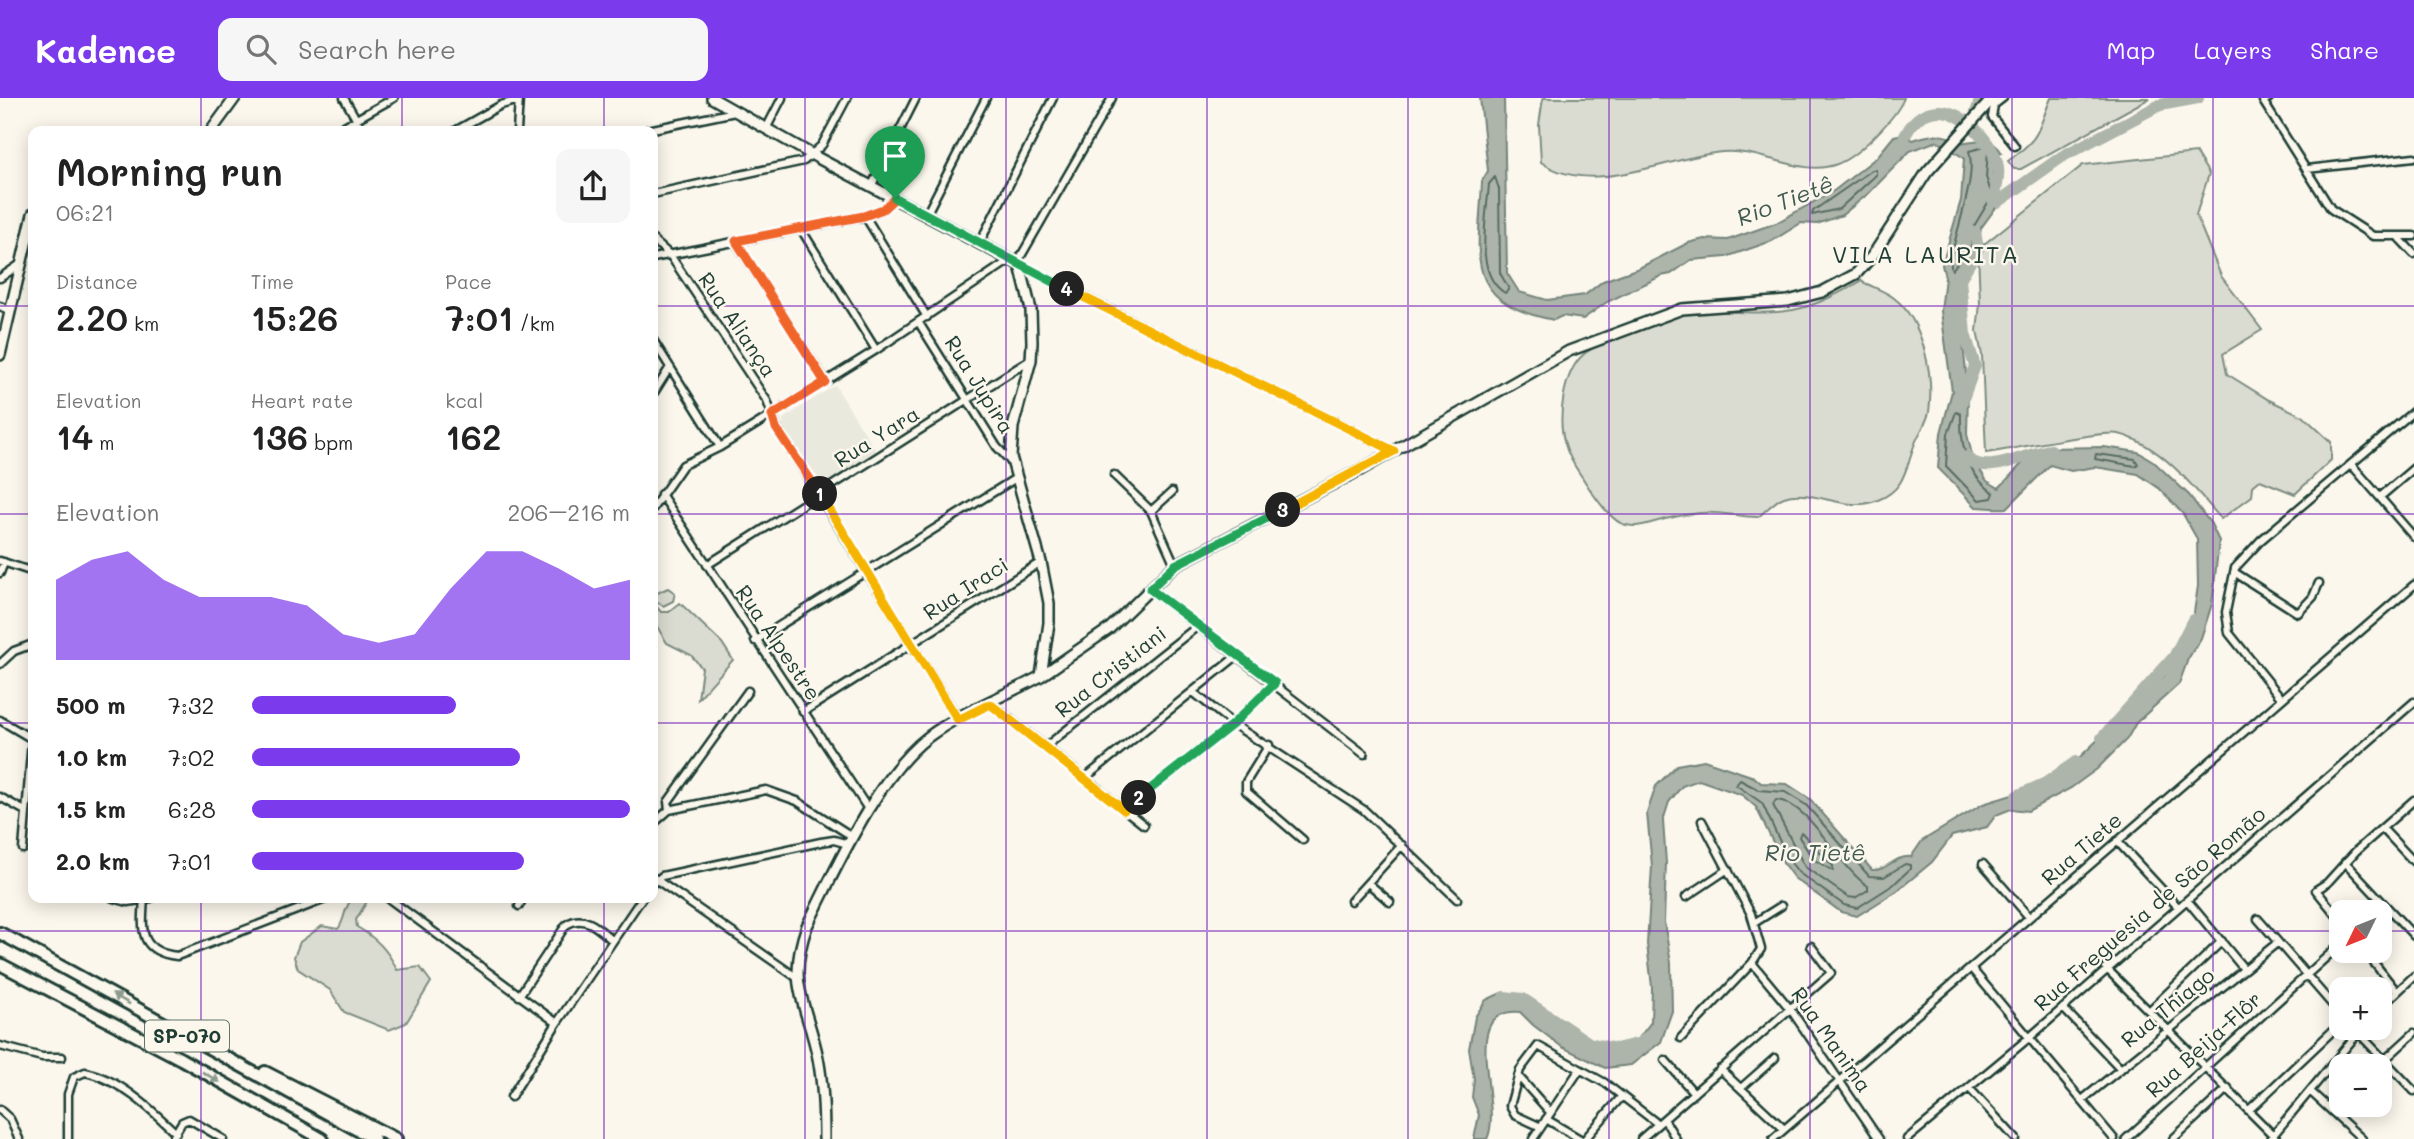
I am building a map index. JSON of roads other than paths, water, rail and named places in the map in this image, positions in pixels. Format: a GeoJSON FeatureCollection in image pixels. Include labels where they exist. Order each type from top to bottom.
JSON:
{"type":"FeatureCollection","features":[{"type":"Feature","properties":{"kind":"highway","name":"SP-070"},"geometry":{"type":"LineString","coordinates":[[0,933],[374,1139]]}},
{"type":"Feature","properties":{"kind":"highway","name":"SP-070"},"geometry":{"type":"LineString","coordinates":[[0,964],[181,1059],[321,1139]]}},
{"type":"Feature","properties":{"kind":"highway"},"geometry":{"type":"LineString","coordinates":[[215,1052],[281,1079],[396,1139]]}},
{"type":"Feature","properties":{"kind":"street"},"geometry":{"type":"LineString","coordinates":[[215,126],[235,98]]}},
{"type":"Feature","properties":{"kind":"street"},"geometry":{"type":"LineString","coordinates":[[344,98],[360,126]]}},
{"type":"Feature","properties":{"kind":"street"},"geometry":{"type":"LineString","coordinates":[[344,126],[394,98]]}},
{"type":"Feature","properties":{"kind":"street"},"geometry":{"type":"LineString","coordinates":[[712,98],[979,244],[1394,451]]}},
{"type":"Feature","properties":{"kind":"street"},"geometry":{"type":"LineString","coordinates":[[766,129],[782,98]]}},
{"type":"Feature","properties":{"kind":"street"},"geometry":{"type":"LineString","coordinates":[[658,193],[804,161],[822,145],[848,98]]}},
{"type":"Feature","properties":{"kind":"street"},"geometry":{"type":"LineString","coordinates":[[872,185],[916,98]]}},
{"type":"Feature","properties":{"kind":"street"},"geometry":{"type":"LineString","coordinates":[[926,215],[986,98]]}},
{"type":"Feature","properties":{"kind":"street"},"geometry":{"type":"LineString","coordinates":[[979,244],[1053,98]]}},
{"type":"Feature","properties":{"kind":"street"},"geometry":{"type":"LineString","coordinates":[[658,499],[683,465],[720,447],[1016,263],[1112,98]]}},
{"type":"Feature","properties":{"kind":"street"},"geometry":{"type":"LineString","coordinates":[[824,1139],[818,1056],[796,977],[807,926],[868,809],[914,750],[928,737],[1041,676],[1109,629],[1175,565],[1394,451],[1519,378],[1606,336],[1682,309],[1788,302],[1838,284],[1856,274],[1873,256],[1913,191],[1942,153],[1993,98]]}},
{"type":"Feature","properties":{"kind":"street"},"geometry":{"type":"LineString","coordinates":[[2003,98],[1994,106],[1992,117],[2015,146]]}},
{"type":"Feature","properties":{"kind":"street"},"geometry":{"type":"LineString","coordinates":[[464,126],[501,105],[519,99],[517,126]]}},
{"type":"Feature","properties":{"kind":"street"},"geometry":{"type":"LineString","coordinates":[[2266,99],[2332,209],[2373,236],[2414,236]]}},
{"type":"Feature","properties":{"kind":"street"},"geometry":{"type":"LineString","coordinates":[[658,128],[736,112]]}},
{"type":"Feature","properties":{"kind":"street"},"geometry":{"type":"LineString","coordinates":[[2307,169],[2414,157]]}},
{"type":"Feature","properties":{"kind":"street"},"geometry":{"type":"LineString","coordinates":[[658,257],[864,216],[883,209],[895,198]]}},
{"type":"Feature","properties":{"kind":"street"},"geometry":{"type":"LineString","coordinates":[[864,216],[928,317]]}},
{"type":"Feature","properties":{"kind":"street"},"geometry":{"type":"LineString","coordinates":[[801,229],[877,350]]}},
{"type":"Feature","properties":{"kind":"street"},"geometry":{"type":"LineString","coordinates":[[0,355],[28,232]]}},
{"type":"Feature","properties":{"kind":"street"},"geometry":{"type":"LineString","coordinates":[[2399,238],[2414,254]]}},
{"type":"Feature","properties":{"kind":"street"},"geometry":{"type":"LineString","coordinates":[[736,241],[825,382]]}},
{"type":"Feature","properties":{"kind":"street","name":"Rua Aliança"},"geometry":{"type":"LineString","coordinates":[[658,244],[670,255],[767,401],[776,428],[958,720]]}},
{"type":"Feature","properties":{"kind":"street"},"geometry":{"type":"LineString","coordinates":[[1016,263],[1031,310],[1031,360],[1013,427],[1012,463],[1041,562],[1049,623],[1041,676]]}},
{"type":"Feature","properties":{"kind":"street"},"geometry":{"type":"LineString","coordinates":[[0,278],[19,265]]}},
{"type":"Feature","properties":{"kind":"street"},"geometry":{"type":"LineString","coordinates":[[0,306],[10,311]]}},
{"type":"Feature","properties":{"kind":"street","name":"Rua Jupira"},"geometry":{"type":"LineString","coordinates":[[919,323],[997,447],[1012,463]]}},
{"type":"Feature","properties":{"kind":"street"},"geometry":{"type":"LineString","coordinates":[[658,348],[720,447]]}},
{"type":"Feature","properties":{"kind":"street","name":"Rua Yara"},"geometry":{"type":"LineString","coordinates":[[707,565],[1031,360]]}},
{"type":"Feature","properties":{"kind":"street"},"geometry":{"type":"LineString","coordinates":[[658,386],[670,367]]}},
{"type":"Feature","properties":{"kind":"street"},"geometry":{"type":"LineString","coordinates":[[2282,699],[2230,633],[2227,612],[2234,572],[2255,545],[2414,411]]}},
{"type":"Feature","properties":{"kind":"street"},"geometry":{"type":"LineString","coordinates":[[2351,464],[2414,537]]}},
{"type":"Feature","properties":{"kind":"street"},"geometry":{"type":"LineString","coordinates":[[2380,497],[2414,468]]}},
{"type":"Feature","properties":{"kind":"street"},"geometry":{"type":"LineString","coordinates":[[1114,475],[1151,510],[1175,565]]}},
{"type":"Feature","properties":{"kind":"street"},"geometry":{"type":"LineString","coordinates":[[755,641],[1016,478]]}},
{"type":"Feature","properties":{"kind":"street"},"geometry":{"type":"LineString","coordinates":[[1151,510],[1172,492]]}},
{"type":"Feature","properties":{"kind":"street","name":"Rua Alpestre"},"geometry":{"type":"LineString","coordinates":[[661,494],[755,641],[868,809]]}},
{"type":"Feature","properties":{"kind":"street"},"geometry":{"type":"LineString","coordinates":[[0,573],[2,561],[28,570]]}},
{"type":"Feature","properties":{"kind":"street","name":"Rua Iraci"},"geometry":{"type":"LineString","coordinates":[[803,712],[1041,562]]}},
{"type":"Feature","properties":{"kind":"street"},"geometry":{"type":"LineString","coordinates":[[2234,572],[2298,612],[2313,597],[2319,583]]}},
{"type":"Feature","properties":{"kind":"street","name":"Rua Tiete"},"geometry":{"type":"LineString","coordinates":[[1773,1139],[2414,585]]}},
{"type":"Feature","properties":{"kind":"street"},"geometry":{"type":"LineString","coordinates":[[1150,589],[1364,754]]}},
{"type":"Feature","properties":{"kind":"street","name":"Rua Cristiani"},"geometry":{"type":"LineString","coordinates":[[1045,747],[1199,625]]}},
{"type":"Feature","properties":{"kind":"street"},"geometry":{"type":"LineString","coordinates":[[0,664],[14,651],[28,646]]}},
{"type":"Feature","properties":{"kind":"street"},"geometry":{"type":"LineString","coordinates":[[1085,778],[1238,655]]}},
{"type":"Feature","properties":{"kind":"street"},"geometry":{"type":"LineString","coordinates":[[1124,810],[1233,724],[1275,683]]}},
{"type":"Feature","properties":{"kind":"street"},"geometry":{"type":"LineString","coordinates":[[669,810],[668,802],[748,691]]}},
{"type":"Feature","properties":{"kind":"street"},"geometry":{"type":"LineString","coordinates":[[1193,692],[1233,724],[1269,745],[1364,810],[1457,899]]}},
{"type":"Feature","properties":{"kind":"street","name":"Rua Freguesia de São Romão"},"geometry":{"type":"LineString","coordinates":[[1907,1139],[1970,1089],[2414,702]]}},
{"type":"Feature","properties":{"kind":"street"},"geometry":{"type":"LineString","coordinates":[[990,704],[1144,825]]}},
{"type":"Feature","properties":{"kind":"street"},"geometry":{"type":"LineString","coordinates":[[0,720],[28,737]]}},
{"type":"Feature","properties":{"kind":"street"},"geometry":{"type":"LineString","coordinates":[[1269,745],[1246,782],[1245,791],[1303,840]]}},
{"type":"Feature","properties":{"kind":"street"},"geometry":{"type":"LineString","coordinates":[[23,849],[28,780]]}},
{"type":"Feature","properties":{"kind":"street"},"geometry":{"type":"LineString","coordinates":[[658,820],[669,810],[766,790],[776,791],[797,801],[851,841]]}},
{"type":"Feature","properties":{"kind":"street"},"geometry":{"type":"LineString","coordinates":[[0,797],[25,811]]}},
{"type":"Feature","properties":{"kind":"street"},"geometry":{"type":"LineString","coordinates":[[2329,906],[2316,890],[2330,881],[2346,862],[2414,800]]}},
{"type":"Feature","properties":{"kind":"street"},"geometry":{"type":"LineString","coordinates":[[1681,1038],[1762,949],[1754,923],[1702,821]]}},
{"type":"Feature","properties":{"kind":"street"},"geometry":{"type":"LineString","coordinates":[[2382,828],[2414,862]]}},
{"type":"Feature","properties":{"kind":"street"},"geometry":{"type":"LineString","coordinates":[[658,879],[821,842],[851,841]]}},
{"type":"Feature","properties":{"kind":"street"},"geometry":{"type":"LineString","coordinates":[[2117,841],[2178,907]]}},
{"type":"Feature","properties":{"kind":"street"},"geometry":{"type":"LineString","coordinates":[[1351,901],[1402,845]]}},
{"type":"Feature","properties":{"kind":"street"},"geometry":{"type":"LineString","coordinates":[[2346,862],[2414,936]]}},
{"type":"Feature","properties":{"kind":"street"},"geometry":{"type":"LineString","coordinates":[[1983,864],[2029,917]]}},
{"type":"Feature","properties":{"kind":"street"},"geometry":{"type":"LineString","coordinates":[[1686,897],[1727,869]]}},
{"type":"Feature","properties":{"kind":"street"},"geometry":{"type":"LineString","coordinates":[[658,883],[796,977]]}},
{"type":"Feature","properties":{"kind":"street"},"geometry":{"type":"LineString","coordinates":[[1368,883],[1390,902]]}},
{"type":"Feature","properties":{"kind":"street"},"geometry":{"type":"LineString","coordinates":[[2186,900],[2244,969]]}},
{"type":"Feature","properties":{"kind":"street"},"geometry":{"type":"LineString","coordinates":[[146,903],[143,926],[146,941],[158,952],[177,956],[315,903]]}},
{"type":"Feature","properties":{"kind":"street"},"geometry":{"type":"LineString","coordinates":[[395,903],[556,1023]]}},
{"type":"Feature","properties":{"kind":"street"},"geometry":{"type":"LineString","coordinates":[[511,1097],[556,1023],[638,903]]}},
{"type":"Feature","properties":{"kind":"street"},"geometry":{"type":"LineString","coordinates":[[1754,923],[1781,906]]}},
{"type":"Feature","properties":{"kind":"street"},"geometry":{"type":"LineString","coordinates":[[2258,919],[2329,1002]]}},
{"type":"Feature","properties":{"kind":"street"},"geometry":{"type":"LineString","coordinates":[[519,996],[566,925],[573,920],[589,922],[612,940]]}},
{"type":"Feature","properties":{"kind":"street"},"geometry":{"type":"LineString","coordinates":[[2149,1011],[2222,942]]}},
{"type":"Feature","properties":{"kind":"street","name":"Rua Thiago"},"geometry":{"type":"LineString","coordinates":[[2082,1100],[2277,943]]}},
{"type":"Feature","properties":{"kind":"street"},"geometry":{"type":"LineString","coordinates":[[1641,1139],[1832,972],[1811,946]]}},
{"type":"Feature","properties":{"kind":"street","name":"Rua Beija-Flôr"},"geometry":{"type":"LineString","coordinates":[[2126,1139],[2329,955]]}},
{"type":"Feature","properties":{"kind":"street","name":"Rua Manima"},"geometry":{"type":"LineString","coordinates":[[1752,963],[1791,1010],[1879,1139]]}},
{"type":"Feature","properties":{"kind":"street"},"geometry":{"type":"LineString","coordinates":[[2374,963],[2396,992]]}},
{"type":"Feature","properties":{"kind":"street"},"geometry":{"type":"LineString","coordinates":[[1971,968],[2113,1139]]}},
{"type":"Feature","properties":{"kind":"street"},"geometry":{"type":"LineString","coordinates":[[2106,968],[2206,1065],[2273,1138],[2353,1040]]}},
{"type":"Feature","properties":{"kind":"street"},"geometry":{"type":"LineString","coordinates":[[2392,996],[2414,976]]}},
{"type":"Feature","properties":{"kind":"street"},"geometry":{"type":"LineString","coordinates":[[2063,1007],[2121,1069]]}},
{"type":"Feature","properties":{"kind":"street"},"geometry":{"type":"LineString","coordinates":[[2391,1054],[2414,1033]]}},
{"type":"Feature","properties":{"kind":"street"},"geometry":{"type":"LineString","coordinates":[[2249,1110],[2329,1034]]}},
{"type":"Feature","properties":{"kind":"street"},"geometry":{"type":"LineString","coordinates":[[2369,1040],[2381,1054]]}},
{"type":"Feature","properties":{"kind":"street"},"geometry":{"type":"LineString","coordinates":[[0,1046],[42,1056],[62,1057]]}},
{"type":"Feature","properties":{"kind":"street"},"geometry":{"type":"LineString","coordinates":[[1541,1127],[1518,1116],[1511,1109],[1519,1073],[1538,1046],[1580,1069],[1661,1122],[1676,1139]]}},
{"type":"Feature","properties":{"kind":"street"},"geometry":{"type":"LineString","coordinates":[[1741,1088],[1775,1058]]}},
{"type":"Feature","properties":{"kind":"street"},"geometry":{"type":"LineString","coordinates":[[1665,1060],[1694,1093]]}},
{"type":"Feature","properties":{"kind":"street"},"geometry":{"type":"LineString","coordinates":[[2392,1067],[2414,1091]]}},
{"type":"Feature","properties":{"kind":"street"},"geometry":{"type":"LineString","coordinates":[[1533,1139],[1580,1069]]}},
{"type":"Feature","properties":{"kind":"street"},"geometry":{"type":"LineString","coordinates":[[1720,1069],[1784,1129]]}},
{"type":"Feature","properties":{"kind":"street"},"geometry":{"type":"LineString","coordinates":[[68,1139],[69,1087],[74,1077],[85,1072],[108,1080],[146,1105],[174,1136],[182,1122],[192,1120],[223,1139]]}},
{"type":"Feature","properties":{"kind":"street"},"geometry":{"type":"LineString","coordinates":[[1519,1073],[1550,1112]]}},
{"type":"Feature","properties":{"kind":"street"},"geometry":{"type":"LineString","coordinates":[[2173,1139],[2228,1088]]}},
{"type":"Feature","properties":{"kind":"street"},"geometry":{"type":"LineString","coordinates":[[1970,1089],[2016,1139]]}},
{"type":"Feature","properties":{"kind":"street"},"geometry":{"type":"LineString","coordinates":[[2311,1092],[2362,1139]]}},
{"type":"Feature","properties":{"kind":"street"},"geometry":{"type":"LineString","coordinates":[[1546,1119],[1583,1139],[1622,1096]]}},
{"type":"Feature","properties":{"kind":"street"},"geometry":{"type":"LineString","coordinates":[[0,1110],[10,1119],[19,1139]]}},
{"type":"Feature","properties":{"kind":"water","name":"Rio Tietê"},"geometry":{"type":"Polygon","coordinates":[[[1480,98],[1504,98],[1507,273],[1519,292],[1547,300],[1585,295],[1603,281],[1639,268],[1688,243],[1704,239],[1728,240],[1776,223],[1835,190],[1877,157],[1894,136],[1904,134],[1913,140],[1937,135],[1959,143],[1988,141],[2002,153],[1994,155],[1993,177],[2000,195],[1997,206],[1981,228],[1978,249],[1965,265],[1958,291],[1968,394],[1967,434],[1973,459],[1987,481],[1999,488],[2029,456],[2044,448],[2104,447],[2138,452],[2153,461],[2189,495],[2211,524],[2219,541],[2212,604],[2201,638],[2188,659],[2179,684],[2136,723],[2127,739],[2097,769],[2071,788],[2028,811],[2011,809],[1996,815],[1987,827],[1952,836],[1932,862],[1897,891],[1857,916],[1841,912],[1794,878],[1783,863],[1756,807],[1742,795],[1699,780],[1682,786],[1669,802],[1663,821],[1666,863],[1664,922],[1671,963],[1672,1011],[1661,1042],[1631,1065],[1605,1068],[1562,1047],[1520,1012],[1501,1015],[1490,1025],[1486,1041],[1491,1124],[1487,1139],[1474,1139],[1479,1115],[1472,1097],[1474,1079],[1469,1049],[1475,1017],[1486,1000],[1501,993],[1515,996],[1581,1041],[1620,1051],[1632,1047],[1651,1022],[1652,987],[1647,944],[1652,866],[1647,813],[1656,786],[1677,765],[1704,760],[1754,777],[1761,783],[1787,784],[1810,799],[1872,870],[1877,870],[1900,858],[1911,857],[1922,841],[1983,804],[2054,782],[2164,676],[2183,648],[2193,619],[2198,586],[2197,539],[2183,514],[2160,489],[2138,474],[2095,467],[2071,471],[2050,465],[2007,508],[1999,508],[1976,507],[1938,468],[1941,433],[1952,391],[1941,311],[1945,277],[1942,265],[1961,200],[1964,158],[1937,141],[1910,151],[1869,193],[1842,215],[1817,224],[1801,223],[1772,241],[1726,257],[1691,260],[1671,274],[1661,276],[1607,302],[1583,319],[1562,316],[1554,320],[1524,312],[1503,301],[1490,288],[1482,272],[1479,232],[1482,181],[1488,171],[1480,98]]]}},
{"type":"Feature","properties":{"kind":"waterway"},"geometry":{"type":"LineString","coordinates":[[1972,124],[1981,98]]}},
{"type":"Feature","properties":{"kind":"waterway"},"geometry":{"type":"LineString","coordinates":[[1998,202],[2063,156],[2160,105],[2198,98]]}},
{"type":"Feature","properties":{"kind":"waterway","name":"Rio Tietê"},"geometry":{"type":"LineString","coordinates":[[1898,151],[1912,124],[1923,115],[1938,111],[1957,116],[1976,130],[1996,159],[1998,176],[1993,200]]}},
{"type":"Feature","properties":{"kind":"waterway","name":"Rio Tietê"},"geometry":{"type":"LineString","coordinates":[[1961,404],[1975,366],[1965,334],[1960,279],[1978,249],[1975,232]]}},
{"type":"Feature","properties":{"kind":"waterway","name":"Rio Tietê"},"geometry":{"type":"LineString","coordinates":[[1966,457],[1975,463],[1995,465],[2051,450]]}},
{"type":"Feature","properties":{"kind":"waterway","name":"Rio Tietê"},"geometry":{"type":"LineString","coordinates":[[2102,738],[2174,657],[2193,620]]}},
{"type":"Feature","properties":{"kind":"waterway","name":"Rio Tietê"},"geometry":{"type":"LineString","coordinates":[[2017,796],[2046,783],[2076,762]]}},
{"type":"Feature","properties":{"kind":"waterway","name":"Rio Tietê"},"geometry":{"type":"LineString","coordinates":[[1504,997],[1523,999],[1589,1043],[1616,1049],[1641,1043],[1646,1038]]}},
{"type":"Feature","properties":{"kind":"district","name":"VILA LAURITA"},"geometry":{"type":"Point","coordinates":[1926,255]}}]}
